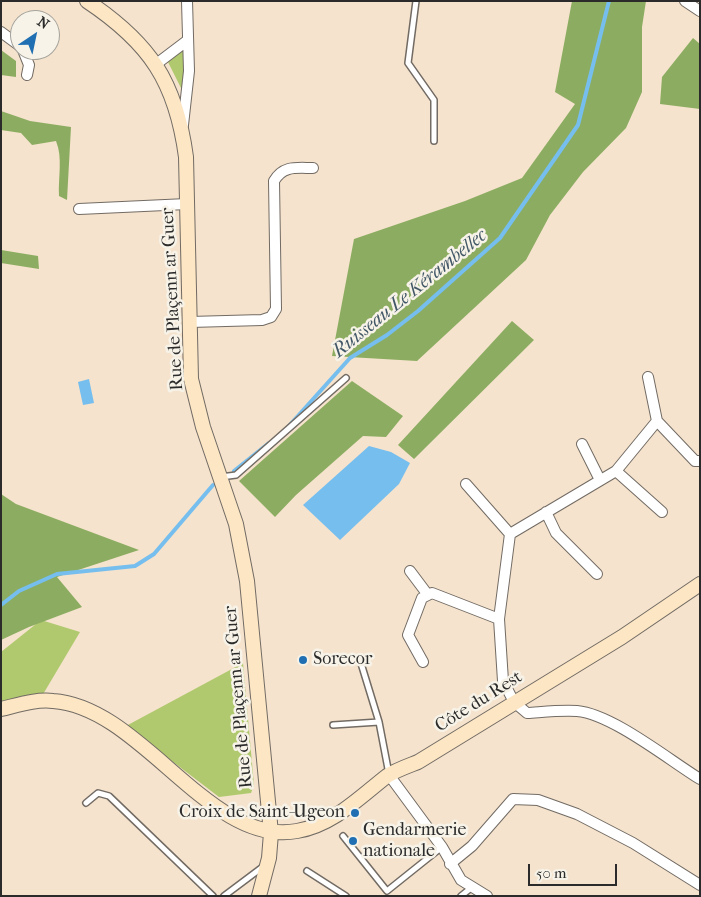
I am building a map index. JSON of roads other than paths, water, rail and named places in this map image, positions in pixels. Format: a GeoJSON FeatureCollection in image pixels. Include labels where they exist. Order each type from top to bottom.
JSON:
{"type":"FeatureCollection","features":[{"type":"Feature","properties":{"kind":"main road","name":"Rue de Plaçenn ar Guer"},"geometry":{"type":"LineString","coordinates":[[87,1],[132,36],[156,64],[169,89],[182,131],[186,157],[191,379],[203,427],[236,524],[248,592],[271,833],[268,864],[259,896]]}},
{"type":"Feature","properties":{"kind":"main road","name":"Côte du Rest"},"geometry":{"type":"LineString","coordinates":[[271,833],[296,831],[331,818],[361,798],[389,775],[418,762],[622,637],[700,584]]}},
{"type":"Feature","properties":{"kind":"main road"},"geometry":{"type":"LineString","coordinates":[[1,708],[31,702],[54,701],[95,713],[115,726],[185,782],[239,821],[271,833]]}},
{"type":"Feature","properties":{"kind":"street"},"geometry":{"type":"LineString","coordinates":[[182,131],[189,71],[187,1]]}},
{"type":"Feature","properties":{"kind":"street"},"geometry":{"type":"LineString","coordinates":[[686,1],[700,11]]}},
{"type":"Feature","properties":{"kind":"street"},"geometry":{"type":"LineString","coordinates":[[156,64],[188,40]]}},
{"type":"Feature","properties":{"kind":"street"},"geometry":{"type":"LineString","coordinates":[[27,60],[29,65],[27,76]]}},
{"type":"Feature","properties":{"kind":"street"},"geometry":{"type":"LineString","coordinates":[[190,322],[262,320],[271,317],[276,309],[274,181],[279,173],[287,168],[313,168]]}},
{"type":"Feature","properties":{"kind":"street"},"geometry":{"type":"LineString","coordinates":[[79,209],[187,204]]}},
{"type":"Feature","properties":{"kind":"street"},"geometry":{"type":"LineString","coordinates":[[648,376],[658,421],[695,461],[700,461]]}},
{"type":"Feature","properties":{"kind":"street"},"geometry":{"type":"LineString","coordinates":[[510,534],[616,471],[658,421]]}},
{"type":"Feature","properties":{"kind":"street"},"geometry":{"type":"LineString","coordinates":[[582,444],[600,480]]}},
{"type":"Feature","properties":{"kind":"street"},"geometry":{"type":"LineString","coordinates":[[616,471],[662,512]]}},
{"type":"Feature","properties":{"kind":"street"},"geometry":{"type":"LineString","coordinates":[[466,484],[510,534],[499,619],[502,681],[514,702],[527,713],[578,711],[602,719],[648,744],[700,779]]}},
{"type":"Feature","properties":{"kind":"street"},"geometry":{"type":"LineString","coordinates":[[546,512],[556,533],[597,574]]}},
{"type":"Feature","properties":{"kind":"street"},"geometry":{"type":"LineString","coordinates":[[410,571],[428,596]]}},
{"type":"Feature","properties":{"kind":"street"},"geometry":{"type":"LineString","coordinates":[[423,662],[408,635],[422,598],[432,594],[499,619]]}},
{"type":"Feature","properties":{"kind":"street"},"geometry":{"type":"LineString","coordinates":[[389,775],[442,847],[450,864],[461,880],[487,896]]}},
{"type":"Feature","properties":{"kind":"street"},"geometry":{"type":"LineString","coordinates":[[450,864],[472,846],[514,799],[538,800],[578,814],[633,843],[700,885]]}},
{"type":"Feature","properties":{"kind":"lane"},"geometry":{"type":"LineString","coordinates":[[416,1],[408,63],[434,100],[434,141]]}},
{"type":"Feature","properties":{"kind":"lane"},"geometry":{"type":"LineString","coordinates":[[221,477],[236,475],[346,378]]}},
{"type":"Feature","properties":{"kind":"lane"},"geometry":{"type":"LineString","coordinates":[[332,661],[360,660],[379,722],[389,775]]}},
{"type":"Feature","properties":{"kind":"lane"},"geometry":{"type":"LineString","coordinates":[[333,725],[379,722]]}},
{"type":"Feature","properties":{"kind":"lane"},"geometry":{"type":"LineString","coordinates":[[86,802],[98,793],[109,796],[213,896]]}},
{"type":"Feature","properties":{"kind":"lane"},"geometry":{"type":"LineString","coordinates":[[343,836],[386,891],[442,847]]}},
{"type":"Feature","properties":{"kind":"lane"},"geometry":{"type":"LineString","coordinates":[[224,896],[268,864]]}},
{"type":"Feature","properties":{"kind":"lane"},"geometry":{"type":"LineString","coordinates":[[307,871],[346,896]]}},
{"type":"Feature","properties":{"kind":"lane"},"geometry":{"type":"LineString","coordinates":[[461,896],[472,888]]}},
{"type":"Feature","properties":{"kind":"water"},"geometry":{"type":"Polygon","coordinates":[[[89,379],[94,403],[83,405],[78,382],[89,379]]]}},
{"type":"Feature","properties":{"kind":"water"},"geometry":{"type":"Polygon","coordinates":[[[369,446],[391,452],[410,463],[399,484],[340,540],[303,505],[369,446]]]}},
{"type":"Feature","properties":{"kind":"waterway","name":"Ruisseau Le Kérambellec"},"geometry":{"type":"LineString","coordinates":[[288,427],[350,358],[387,335],[418,311],[500,238],[578,125],[609,1]]}},
{"type":"Feature","properties":{"kind":"waterway","name":"Ruisseau Le Kérambellec"},"geometry":{"type":"LineString","coordinates":[[234,471],[269,443]]}},
{"type":"Feature","properties":{"kind":"waterway","name":"Ruisseau Le Kérambellec"},"geometry":{"type":"LineString","coordinates":[[1,605],[19,591],[57,574],[135,566],[154,554],[213,485]]}},
{"type":"Feature","properties":{"kind":"place","name":"Sorecor"},"geometry":{"type":"Point","coordinates":[303,660]}},
{"type":"Feature","properties":{"kind":"place","name":"Croix de Saint-Ugeon"},"geometry":{"type":"Point","coordinates":[355,813]}},
{"type":"Feature","properties":{"kind":"place","name":"Gendarmerie nationale"},"geometry":{"type":"Point","coordinates":[353,841]}}]}
